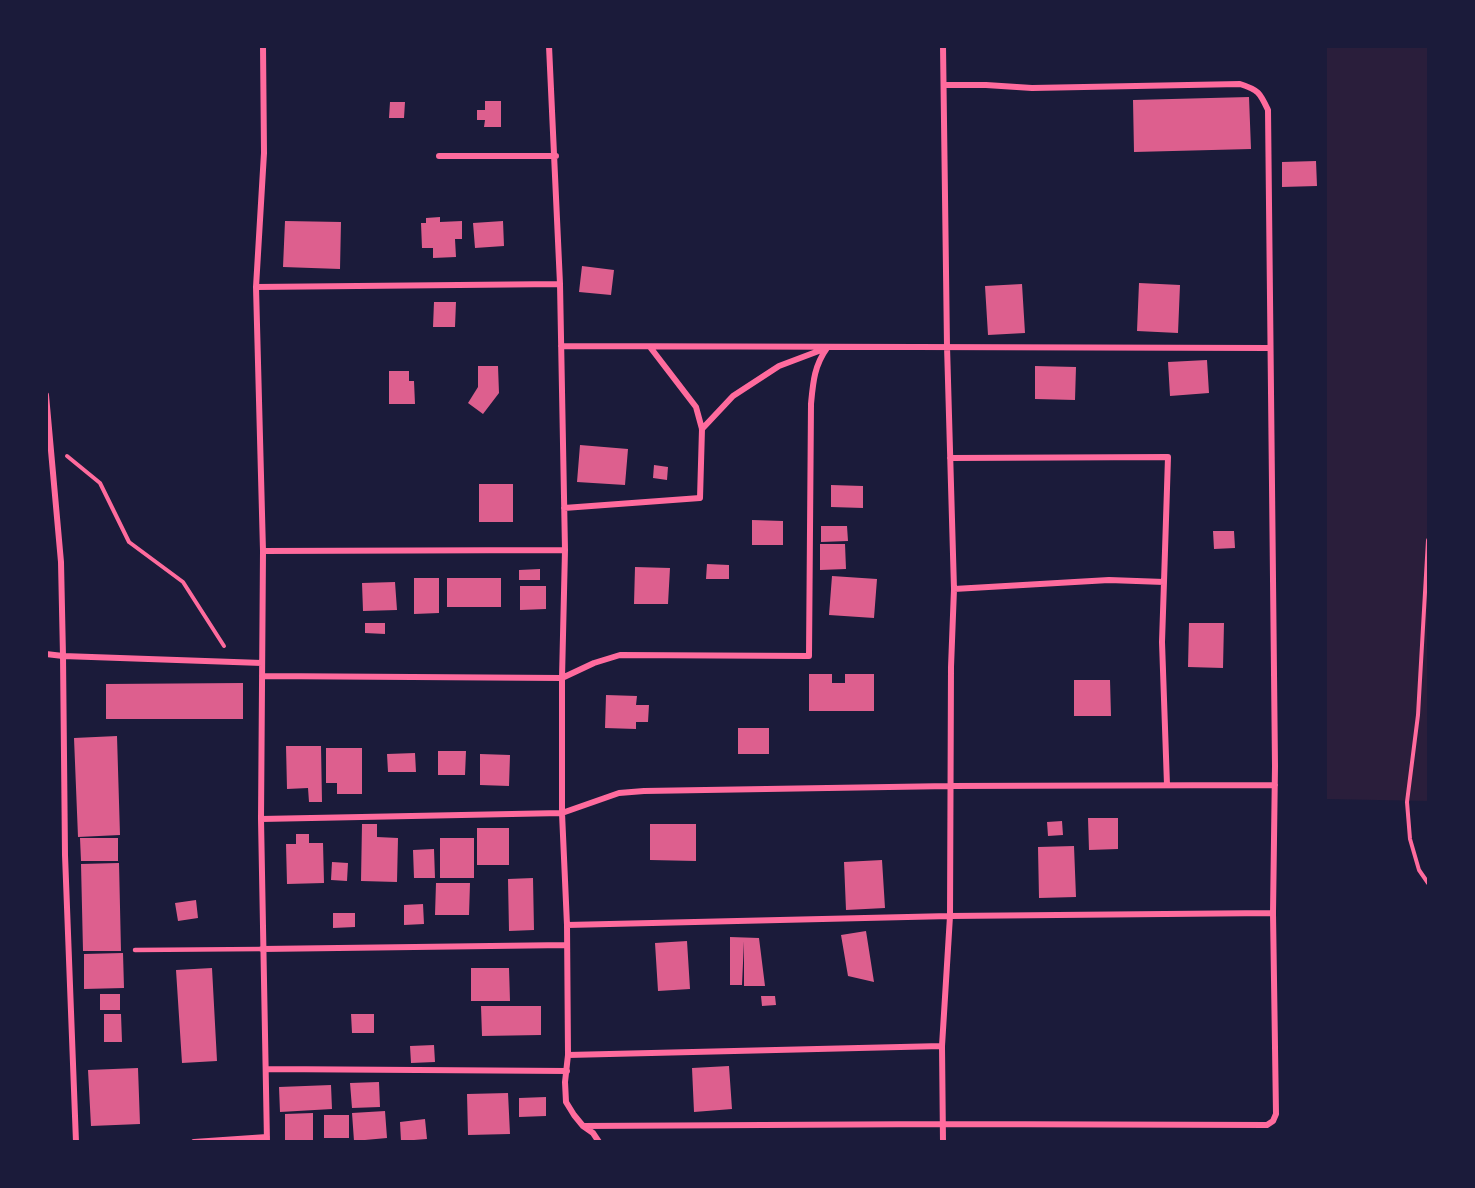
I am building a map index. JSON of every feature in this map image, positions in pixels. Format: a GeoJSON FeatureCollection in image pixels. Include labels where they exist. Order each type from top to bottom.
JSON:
{"type":"FeatureCollection","features":[{"type":"Feature","properties":{"kind":"street"},"geometry":{"type":"LineString","coordinates":[[194,1142],[267,1139],[261,819],[263,551],[256,287],[264,153],[263,46]]}},
{"type":"Feature","properties":{"kind":"street"},"geometry":{"type":"LineString","coordinates":[[549,46],[556,156],[565,550],[562,813],[567,925],[566,1102],[583,1126],[593,1132],[599,1142]]}},
{"type":"Feature","properties":{"kind":"street"},"geometry":{"type":"LineString","coordinates":[[943,46],[947,346],[954,590],[950,916],[942,1046],[943,1142]]}},
{"type":"Feature","properties":{"kind":"street"},"geometry":{"type":"LineString","coordinates":[[583,1126],[1267,1125],[1274,1121],[1276,1114],[1273,913],[1275,785],[1268,110],[1255,88],[1240,84],[1032,88],[945,85]]}},
{"type":"Feature","properties":{"kind":"street"},"geometry":{"type":"LineString","coordinates":[[439,156],[556,156]]}},
{"type":"Feature","properties":{"kind":"street"},"geometry":{"type":"LineString","coordinates":[[256,287],[560,284]]}},
{"type":"Feature","properties":{"kind":"street"},"geometry":{"type":"LineString","coordinates":[[561,346],[1270,348]]}},
{"type":"Feature","properties":{"kind":"street"},"geometry":{"type":"LineString","coordinates":[[564,508],[700,498],[702,429],[696,407],[650,347]]}},
{"type":"Feature","properties":{"kind":"street"},"geometry":{"type":"LineString","coordinates":[[702,429],[733,396],[779,366],[827,348]]}},
{"type":"Feature","properties":{"kind":"street"},"geometry":{"type":"LineString","coordinates":[[262,676],[562,678],[601,660],[620,655],[809,656],[812,404],[814,377],[820,357],[827,348]]}},
{"type":"Feature","properties":{"kind":"street"},"geometry":{"type":"LineString","coordinates":[[46,395],[61,562],[65,855],[76,1142]]}},
{"type":"Feature","properties":{"kind":"street"},"geometry":{"type":"LineString","coordinates":[[950,458],[1168,457],[1162,642],[1167,785]]}},
{"type":"Feature","properties":{"kind":"street"},"geometry":{"type":"LineString","coordinates":[[263,551],[565,550]]}},
{"type":"Feature","properties":{"kind":"street"},"geometry":{"type":"LineString","coordinates":[[954,590],[1109,580],[1164,582]]}},
{"type":"Feature","properties":{"kind":"street"},"geometry":{"type":"LineString","coordinates":[[46,654],[262,663]]}},
{"type":"Feature","properties":{"kind":"street"},"geometry":{"type":"LineString","coordinates":[[261,819],[562,813],[619,793],[629,792],[950,786],[1275,785]]}},
{"type":"Feature","properties":{"kind":"street"},"geometry":{"type":"LineString","coordinates":[[567,925],[950,916],[1273,913]]}},
{"type":"Feature","properties":{"kind":"street"},"geometry":{"type":"LineString","coordinates":[[262,949],[567,945]]}},
{"type":"Feature","properties":{"kind":"street"},"geometry":{"type":"LineString","coordinates":[[568,1055],[942,1046]]}},
{"type":"Feature","properties":{"kind":"street"},"geometry":{"type":"LineString","coordinates":[[267,1069],[567,1071]]}},
{"type":"Feature","properties":{"kind":"lane"},"geometry":{"type":"LineString","coordinates":[[135,950],[262,949]]}},
{"type":"Feature","properties":{"kind":"path"},"geometry":{"type":"LineString","coordinates":[[51,442],[100,483],[129,542],[183,582],[234,662]]}},
{"type":"Feature","properties":{"kind":"path"},"geometry":{"type":"LineString","coordinates":[[1428,540],[1419,703],[1407,802],[1410,839],[1419,870],[1428,883]]}},
{"type":"Feature","properties":{"kind":"shaded area"},"geometry":{"type":"Polygon","coordinates":[[[1327,47],[1428,47],[1428,801],[1327,799],[1327,47]]]}},
{"type":"Feature","properties":{"kind":"building"},"geometry":{"type":"Polygon","coordinates":[[[1249,97],[1251,149],[1134,152],[1133,100],[1249,97]]]}},
{"type":"Feature","properties":{"kind":"building"},"geometry":{"type":"Polygon","coordinates":[[[485,101],[501,101],[501,127],[484,127],[485,120],[477,120],[477,110],[485,110],[485,101]]]}},
{"type":"Feature","properties":{"kind":"building"},"geometry":{"type":"Polygon","coordinates":[[[390,102],[405,102],[404,118],[389,118],[390,102]]]}},
{"type":"Feature","properties":{"kind":"building"},"geometry":{"type":"Polygon","coordinates":[[[1316,161],[1317,186],[1282,187],[1282,162],[1316,161]]]}},
{"type":"Feature","properties":{"kind":"building"},"geometry":{"type":"Polygon","coordinates":[[[440,217],[440,222],[462,221],[462,239],[455,239],[456,257],[433,258],[433,248],[422,248],[421,223],[426,223],[426,218],[440,217]]]}},
{"type":"Feature","properties":{"kind":"building"},"geometry":{"type":"Polygon","coordinates":[[[285,221],[341,222],[340,269],[283,267],[285,221]]]}},
{"type":"Feature","properties":{"kind":"building"},"geometry":{"type":"Polygon","coordinates":[[[503,221],[504,246],[475,248],[473,223],[503,221]]]}},
{"type":"Feature","properties":{"kind":"building"},"geometry":{"type":"Polygon","coordinates":[[[582,266],[614,270],[611,295],[579,292],[582,266]]]}},
{"type":"Feature","properties":{"kind":"building"},"geometry":{"type":"Polygon","coordinates":[[[1139,283],[1180,285],[1178,333],[1137,331],[1139,283]]]}},
{"type":"Feature","properties":{"kind":"building"},"geometry":{"type":"Polygon","coordinates":[[[1022,284],[1025,333],[988,335],[985,286],[1022,284]]]}},
{"type":"Feature","properties":{"kind":"building"},"geometry":{"type":"Polygon","coordinates":[[[434,302],[456,302],[455,327],[433,327],[434,302]]]}},
{"type":"Feature","properties":{"kind":"building"},"geometry":{"type":"Polygon","coordinates":[[[1207,360],[1209,393],[1170,396],[1168,362],[1207,360]]]}},
{"type":"Feature","properties":{"kind":"building"},"geometry":{"type":"Polygon","coordinates":[[[478,366],[498,366],[499,393],[483,414],[468,403],[478,387],[478,366]]]}},
{"type":"Feature","properties":{"kind":"building"},"geometry":{"type":"Polygon","coordinates":[[[1035,366],[1076,367],[1075,400],[1035,399],[1035,366]]]}},
{"type":"Feature","properties":{"kind":"building"},"geometry":{"type":"Polygon","coordinates":[[[389,371],[409,371],[409,381],[414,381],[415,404],[389,404],[389,371]]]}},
{"type":"Feature","properties":{"kind":"building"},"geometry":{"type":"Polygon","coordinates":[[[580,445],[628,449],[625,485],[577,482],[580,445]]]}},
{"type":"Feature","properties":{"kind":"building"},"geometry":{"type":"Polygon","coordinates":[[[654,465],[668,467],[667,480],[653,478],[654,465]]]}},
{"type":"Feature","properties":{"kind":"building"},"geometry":{"type":"Polygon","coordinates":[[[479,484],[513,484],[513,522],[479,522],[479,484]]]}},
{"type":"Feature","properties":{"kind":"building"},"geometry":{"type":"Polygon","coordinates":[[[831,485],[863,486],[863,508],[831,507],[831,485]]]}},
{"type":"Feature","properties":{"kind":"building"},"geometry":{"type":"Polygon","coordinates":[[[752,520],[783,521],[783,545],[752,545],[752,520]]]}},
{"type":"Feature","properties":{"kind":"building"},"geometry":{"type":"Polygon","coordinates":[[[821,526],[847,526],[848,541],[821,542],[821,526]]]}},
{"type":"Feature","properties":{"kind":"building"},"geometry":{"type":"Polygon","coordinates":[[[1213,531],[1234,531],[1235,548],[1214,549],[1213,531]]]}},
{"type":"Feature","properties":{"kind":"building"},"geometry":{"type":"Polygon","coordinates":[[[820,544],[845,544],[846,569],[820,570],[820,544]]]}},
{"type":"Feature","properties":{"kind":"building"},"geometry":{"type":"Polygon","coordinates":[[[707,564],[729,565],[729,579],[706,579],[707,564]]]}},
{"type":"Feature","properties":{"kind":"building"},"geometry":{"type":"Polygon","coordinates":[[[635,567],[670,568],[668,604],[634,604],[635,567]]]}},
{"type":"Feature","properties":{"kind":"building"},"geometry":{"type":"Polygon","coordinates":[[[540,569],[540,580],[519,580],[519,570],[540,569]]]}},
{"type":"Feature","properties":{"kind":"building"},"geometry":{"type":"Polygon","coordinates":[[[832,576],[877,579],[874,618],[829,615],[832,576]]]}},
{"type":"Feature","properties":{"kind":"building"},"geometry":{"type":"Polygon","coordinates":[[[414,578],[439,578],[439,613],[414,614],[414,578]]]}},
{"type":"Feature","properties":{"kind":"building"},"geometry":{"type":"Polygon","coordinates":[[[447,578],[501,578],[501,607],[447,607],[447,578]]]}},
{"type":"Feature","properties":{"kind":"building"},"geometry":{"type":"Polygon","coordinates":[[[395,582],[397,610],[363,611],[362,583],[395,582]]]}},
{"type":"Feature","properties":{"kind":"building"},"geometry":{"type":"Polygon","coordinates":[[[520,586],[546,586],[546,609],[520,610],[520,586]]]}},
{"type":"Feature","properties":{"kind":"building"},"geometry":{"type":"Polygon","coordinates":[[[365,623],[385,623],[385,634],[365,633],[365,623]]]}},
{"type":"Feature","properties":{"kind":"building"},"geometry":{"type":"Polygon","coordinates":[[[1189,623],[1224,623],[1223,668],[1188,667],[1189,623]]]}},
{"type":"Feature","properties":{"kind":"building"},"geometry":{"type":"Polygon","coordinates":[[[809,674],[832,674],[832,683],[845,683],[845,674],[874,674],[874,711],[809,711],[809,674]]]}},
{"type":"Feature","properties":{"kind":"building"},"geometry":{"type":"Polygon","coordinates":[[[1074,680],[1110,680],[1111,716],[1074,716],[1074,680]]]}},
{"type":"Feature","properties":{"kind":"building"},"geometry":{"type":"Polygon","coordinates":[[[243,683],[243,719],[106,719],[106,684],[243,683]]]}},
{"type":"Feature","properties":{"kind":"building"},"geometry":{"type":"Polygon","coordinates":[[[606,695],[637,696],[636,705],[649,705],[648,722],[636,722],[636,729],[605,728],[606,695]]]}},
{"type":"Feature","properties":{"kind":"building"},"geometry":{"type":"Polygon","coordinates":[[[738,728],[769,728],[769,754],[738,754],[738,728]]]}},
{"type":"Feature","properties":{"kind":"building"},"geometry":{"type":"Polygon","coordinates":[[[117,736],[120,835],[78,837],[74,738],[117,736]]]}},
{"type":"Feature","properties":{"kind":"building"},"geometry":{"type":"Polygon","coordinates":[[[286,746],[321,746],[322,802],[309,802],[308,788],[287,789],[286,746]]]}},
{"type":"Feature","properties":{"kind":"building"},"geometry":{"type":"Polygon","coordinates":[[[326,748],[362,748],[362,794],[337,794],[337,783],[326,783],[326,748]]]}},
{"type":"Feature","properties":{"kind":"building"},"geometry":{"type":"Polygon","coordinates":[[[438,751],[466,751],[465,775],[438,775],[438,751]]]}},
{"type":"Feature","properties":{"kind":"building"},"geometry":{"type":"Polygon","coordinates":[[[415,753],[416,772],[388,772],[387,754],[415,753]]]}},
{"type":"Feature","properties":{"kind":"building"},"geometry":{"type":"Polygon","coordinates":[[[480,754],[510,755],[509,786],[480,785],[480,754]]]}},
{"type":"Feature","properties":{"kind":"building"},"geometry":{"type":"Polygon","coordinates":[[[1088,818],[1118,818],[1118,849],[1089,850],[1088,818]]]}},
{"type":"Feature","properties":{"kind":"building"},"geometry":{"type":"Polygon","coordinates":[[[1062,821],[1063,835],[1048,836],[1047,822],[1062,821]]]}},
{"type":"Feature","properties":{"kind":"building"},"geometry":{"type":"Polygon","coordinates":[[[362,824],[377,824],[377,837],[398,838],[397,882],[361,881],[362,824]]]}},
{"type":"Feature","properties":{"kind":"building"},"geometry":{"type":"Polygon","coordinates":[[[650,824],[696,824],[696,861],[650,860],[650,824]]]}},
{"type":"Feature","properties":{"kind":"building"},"geometry":{"type":"Polygon","coordinates":[[[477,828],[509,828],[509,865],[477,865],[477,828]]]}},
{"type":"Feature","properties":{"kind":"building"},"geometry":{"type":"Polygon","coordinates":[[[296,834],[309,834],[309,843],[323,843],[324,883],[287,884],[286,844],[296,844],[296,834]]]}},
{"type":"Feature","properties":{"kind":"building"},"geometry":{"type":"Polygon","coordinates":[[[80,838],[118,838],[118,861],[81,861],[80,838]]]}},
{"type":"Feature","properties":{"kind":"building"},"geometry":{"type":"Polygon","coordinates":[[[440,838],[474,838],[474,878],[440,878],[440,838]]]}},
{"type":"Feature","properties":{"kind":"building"},"geometry":{"type":"Polygon","coordinates":[[[1074,846],[1076,897],[1039,898],[1038,847],[1074,846]]]}},
{"type":"Feature","properties":{"kind":"building"},"geometry":{"type":"Polygon","coordinates":[[[434,849],[435,878],[414,878],[413,850],[434,849]]]}},
{"type":"Feature","properties":{"kind":"building"},"geometry":{"type":"Polygon","coordinates":[[[882,860],[885,908],[846,910],[844,862],[882,860]]]}},
{"type":"Feature","properties":{"kind":"building"},"geometry":{"type":"Polygon","coordinates":[[[332,862],[348,863],[347,881],[331,880],[332,862]]]}},
{"type":"Feature","properties":{"kind":"building"},"geometry":{"type":"Polygon","coordinates":[[[119,863],[121,951],[83,951],[81,864],[119,863]]]}},
{"type":"Feature","properties":{"kind":"building"},"geometry":{"type":"Polygon","coordinates":[[[533,878],[534,930],[509,931],[508,879],[533,878]]]}},
{"type":"Feature","properties":{"kind":"building"},"geometry":{"type":"Polygon","coordinates":[[[436,883],[470,883],[469,915],[435,915],[436,883]]]}},
{"type":"Feature","properties":{"kind":"building"},"geometry":{"type":"Polygon","coordinates":[[[196,900],[198,918],[178,921],[175,903],[196,900]]]}},
{"type":"Feature","properties":{"kind":"building"},"geometry":{"type":"Polygon","coordinates":[[[423,904],[424,924],[404,925],[404,905],[423,904]]]}},
{"type":"Feature","properties":{"kind":"building"},"geometry":{"type":"Polygon","coordinates":[[[333,913],[355,913],[355,927],[333,928],[333,913]]]}},
{"type":"Feature","properties":{"kind":"building"},"geometry":{"type":"Polygon","coordinates":[[[866,931],[874,982],[848,976],[841,935],[866,931]]]}},
{"type":"Feature","properties":{"kind":"building"},"geometry":{"type":"Polygon","coordinates":[[[730,937],[759,938],[765,986],[744,986],[744,941],[742,985],[730,985],[730,937]]]}},
{"type":"Feature","properties":{"kind":"building"},"geometry":{"type":"Polygon","coordinates":[[[687,941],[690,989],[658,991],[655,943],[687,941]]]}},
{"type":"Feature","properties":{"kind":"building"},"geometry":{"type":"Polygon","coordinates":[[[123,953],[124,988],[84,989],[84,954],[123,953]]]}},
{"type":"Feature","properties":{"kind":"building"},"geometry":{"type":"Polygon","coordinates":[[[212,968],[217,1061],[182,1063],[176,970],[212,968]]]}},
{"type":"Feature","properties":{"kind":"building"},"geometry":{"type":"Polygon","coordinates":[[[471,968],[509,968],[510,1001],[471,1001],[471,968]]]}},
{"type":"Feature","properties":{"kind":"building"},"geometry":{"type":"Polygon","coordinates":[[[100,994],[120,994],[120,1010],[100,1010],[100,994]]]}},
{"type":"Feature","properties":{"kind":"building"},"geometry":{"type":"Polygon","coordinates":[[[761,996],[775,996],[776,1005],[762,1006],[761,996]]]}},
{"type":"Feature","properties":{"kind":"building"},"geometry":{"type":"Polygon","coordinates":[[[481,1006],[541,1006],[541,1035],[482,1036],[481,1006]]]}},
{"type":"Feature","properties":{"kind":"building"},"geometry":{"type":"Polygon","coordinates":[[[104,1014],[121,1014],[122,1042],[104,1042],[104,1014]]]}},
{"type":"Feature","properties":{"kind":"building"},"geometry":{"type":"Polygon","coordinates":[[[351,1014],[374,1014],[374,1033],[352,1033],[351,1014]]]}},
{"type":"Feature","properties":{"kind":"building"},"geometry":{"type":"Polygon","coordinates":[[[434,1045],[435,1062],[411,1063],[410,1046],[434,1045]]]}},
{"type":"Feature","properties":{"kind":"building"},"geometry":{"type":"Polygon","coordinates":[[[729,1066],[732,1109],[694,1112],[692,1068],[729,1066]]]}},
{"type":"Feature","properties":{"kind":"building"},"geometry":{"type":"Polygon","coordinates":[[[138,1068],[140,1124],[91,1126],[88,1070],[138,1068]]]}},
{"type":"Feature","properties":{"kind":"building"},"geometry":{"type":"Polygon","coordinates":[[[379,1082],[380,1107],[352,1108],[350,1083],[379,1082]]]}},
{"type":"Feature","properties":{"kind":"building"},"geometry":{"type":"Polygon","coordinates":[[[331,1085],[332,1109],[280,1112],[279,1087],[331,1085]]]}},
{"type":"Feature","properties":{"kind":"building"},"geometry":{"type":"Polygon","coordinates":[[[508,1093],[510,1134],[468,1135],[467,1094],[508,1093]]]}},
{"type":"Feature","properties":{"kind":"building"},"geometry":{"type":"Polygon","coordinates":[[[546,1097],[546,1116],[519,1117],[519,1098],[546,1097]]]}},
{"type":"Feature","properties":{"kind":"building"},"geometry":{"type":"Polygon","coordinates":[[[385,1111],[387,1138],[354,1141],[352,1113],[385,1111]]]}},
{"type":"Feature","properties":{"kind":"building"},"geometry":{"type":"Polygon","coordinates":[[[313,1113],[313,1142],[285,1142],[285,1114],[313,1113]]]}},
{"type":"Feature","properties":{"kind":"building"},"geometry":{"type":"Polygon","coordinates":[[[324,1115],[349,1115],[349,1138],[324,1138],[324,1115]]]}},
{"type":"Feature","properties":{"kind":"building"},"geometry":{"type":"Polygon","coordinates":[[[425,1119],[427,1139],[401,1141],[400,1122],[425,1119]]]}}]}
